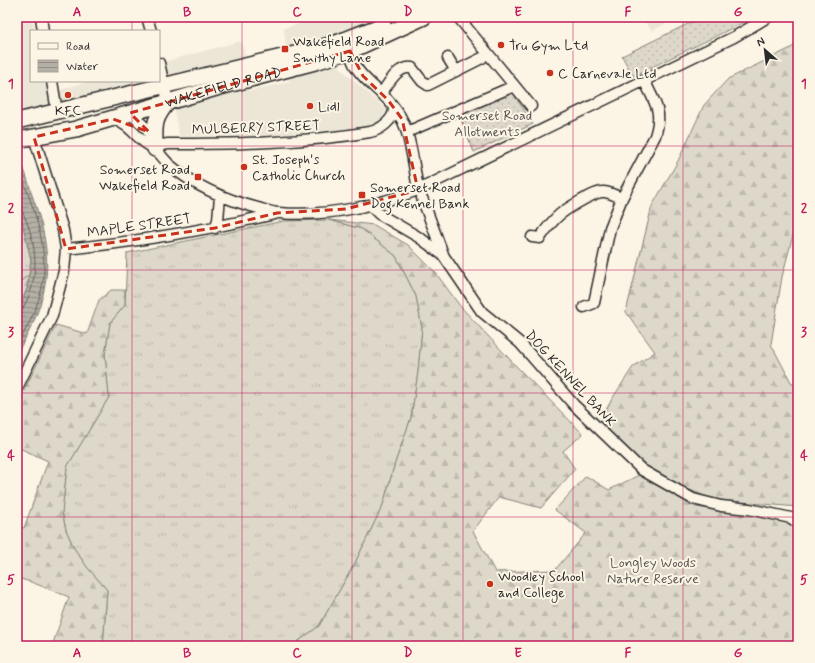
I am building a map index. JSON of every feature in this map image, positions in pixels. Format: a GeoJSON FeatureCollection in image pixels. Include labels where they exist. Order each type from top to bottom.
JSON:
{"type":"FeatureCollection","features":[{"type":"Feature","properties":{"kind":"highway","name":"WAKEFIELD ROAD"},"geometry":{"type":"LineString","coordinates":[[17,140],[76,129],[216,88],[315,62],[402,17]]}},
{"type":"Feature","properties":{"kind":"highway","name":"WAKEFIELD ROAD"},"geometry":{"type":"LineString","coordinates":[[17,121],[57,107],[164,84],[334,44],[351,44],[424,17]]}},
{"type":"Feature","properties":{"kind":"highway"},"geometry":{"type":"LineString","coordinates":[[155,149],[156,118],[168,102]]}},
{"type":"Feature","properties":{"kind":"highway"},"geometry":{"type":"LineString","coordinates":[[57,107],[72,115],[113,106],[122,107],[130,113]]}},
{"type":"Feature","properties":{"kind":"street"},"geometry":{"type":"LineString","coordinates":[[41,17],[43,30]]}},
{"type":"Feature","properties":{"kind":"street"},"geometry":{"type":"LineString","coordinates":[[147,17],[151,30]]}},
{"type":"Feature","properties":{"kind":"street"},"geometry":{"type":"LineString","coordinates":[[458,17],[531,106]]}},
{"type":"Feature","properties":{"kind":"street"},"geometry":{"type":"LineString","coordinates":[[113,119],[124,123],[131,128],[145,142],[155,149],[171,166],[194,182],[220,196],[249,206],[277,213],[319,212],[370,205],[398,197],[420,194],[644,80],[734,37],[768,17]]}},
{"type":"Feature","properties":{"kind":"street","name":"DOG KENNEL BANK"},"geometry":{"type":"LineString","coordinates":[[351,44],[353,61],[358,70],[367,81],[393,105],[394,109],[402,119],[407,132],[420,194],[443,255],[482,312],[520,343],[574,405],[642,470],[693,499],[721,506],[749,509],[796,519]]}},
{"type":"Feature","properties":{"kind":"street"},"geometry":{"type":"LineString","coordinates":[[448,58],[456,72]]}},
{"type":"Feature","properties":{"kind":"street"},"geometry":{"type":"LineString","coordinates":[[381,94],[401,69],[406,67],[412,68],[422,81],[428,84],[456,72],[482,58]]}},
{"type":"Feature","properties":{"kind":"street"},"geometry":{"type":"LineString","coordinates":[[160,66],[168,102]]}},
{"type":"Feature","properties":{"kind":"street"},"geometry":{"type":"LineString","coordinates":[[584,307],[597,307],[610,228],[622,198],[655,136],[658,126],[659,115],[644,80]]}},
{"type":"Feature","properties":{"kind":"street"},"geometry":{"type":"LineString","coordinates":[[52,82],[57,107]]}},
{"type":"Feature","properties":{"kind":"street"},"geometry":{"type":"LineString","coordinates":[[407,132],[514,86]]}},
{"type":"Feature","properties":{"kind":"street","name":"MULBERRY STREET"},"geometry":{"type":"LineString","coordinates":[[155,149],[162,145],[168,144],[215,144],[319,140],[376,131],[389,120],[394,113],[394,109]]}},
{"type":"Feature","properties":{"kind":"street"},"geometry":{"type":"LineString","coordinates":[[130,113],[147,130],[152,138],[155,149]]}},
{"type":"Feature","properties":{"kind":"street"},"geometry":{"type":"LineString","coordinates":[[17,388],[52,316],[64,271],[66,249],[63,230],[34,137]]}},
{"type":"Feature","properties":{"kind":"street"},"geometry":{"type":"LineString","coordinates":[[538,240],[550,223],[558,215],[569,207],[596,193],[604,192],[622,198]]}},
{"type":"Feature","properties":{"kind":"street"},"geometry":{"type":"LineString","coordinates":[[215,228],[218,220],[220,196]]}},
{"type":"Feature","properties":{"kind":"street","name":"DOG KENNEL BANK"},"geometry":{"type":"LineString","coordinates":[[370,205],[379,214],[420,238],[443,255]]}},
{"type":"Feature","properties":{"kind":"street","name":"MAPLE STREET"},"geometry":{"type":"LineString","coordinates":[[66,249],[120,244],[215,228],[277,213]]}},
{"type":"Feature","properties":{"kind":"highlighted area"},"geometry":{"type":"Polygon","coordinates":[[[350,51],[363,76],[388,100],[402,119],[418,190],[346,209],[277,213],[215,228],[66,249],[34,137],[113,119],[149,132],[130,113],[350,51]]]}},
{"type":"Feature","properties":{"kind":"shaded area"},"geometry":{"type":"Polygon","coordinates":[[[17,17],[32,17],[35,30],[30,30],[30,82],[46,82],[48,94],[85,82],[153,82],[17,116],[17,17]]]}},
{"type":"Feature","properties":{"kind":"shaded area"},"geometry":{"type":"Polygon","coordinates":[[[321,17],[384,17],[335,36],[341,69],[387,110],[379,122],[374,125],[357,128],[262,136],[179,136],[169,78],[160,80],[160,63],[241,41],[246,59],[249,91],[289,82],[284,28],[321,17]]]}},
{"type":"Feature","properties":{"kind":"shaded area"},"geometry":{"type":"Polygon","coordinates":[[[641,17],[678,17],[652,31],[641,17]]]}},
{"type":"Feature","properties":{"kind":"green space"},"geometry":{"type":"Polygon","coordinates":[[[702,17],[754,17],[633,76],[622,56],[702,17]]]}},
{"type":"Feature","properties":{"kind":"green space"},"geometry":{"type":"Polygon","coordinates":[[[798,42],[798,216],[782,277],[771,344],[791,382],[798,391],[798,507],[715,500],[687,489],[652,471],[599,423],[612,399],[633,367],[655,352],[626,312],[652,206],[678,161],[704,105],[728,79],[791,48],[798,42]]]}},
{"type":"Feature","properties":{"kind":"green space","name":"Somerset Road Allotments"},"geometry":{"type":"Polygon","coordinates":[[[511,90],[533,124],[474,152],[458,113],[511,90]]]}},
{"type":"Feature","properties":{"kind":"green space"},"geometry":{"type":"Polygon","coordinates":[[[17,211],[22,222],[31,260],[30,274],[17,284],[17,211]]]}},
{"type":"Feature","properties":{"kind":"green space"},"geometry":{"type":"Polygon","coordinates":[[[329,220],[362,229],[396,256],[416,296],[422,328],[418,372],[411,418],[395,463],[383,505],[354,565],[319,626],[292,646],[103,646],[107,590],[87,567],[74,548],[66,530],[62,512],[67,467],[109,397],[105,354],[110,323],[125,305],[127,253],[284,221],[329,220]]]}},
{"type":"Feature","properties":{"kind":"green space","name":"Longley Woods Nature Reserve"},"geometry":{"type":"Polygon","coordinates":[[[329,220],[374,225],[408,245],[435,272],[460,306],[583,434],[563,451],[575,469],[541,508],[499,497],[473,531],[495,572],[555,570],[586,533],[555,510],[586,476],[609,490],[641,474],[696,507],[781,519],[798,519],[798,646],[292,646],[319,626],[354,565],[383,505],[395,463],[411,418],[418,372],[422,328],[416,296],[396,256],[362,229],[329,220]]]}},
{"type":"Feature","properties":{"kind":"green space"},"geometry":{"type":"Polygon","coordinates":[[[30,274],[27,289],[17,313],[17,284],[30,274]]]}},
{"type":"Feature","properties":{"kind":"green space"},"geometry":{"type":"Polygon","coordinates":[[[111,290],[125,290],[125,305],[110,323],[105,354],[109,397],[67,467],[62,512],[66,530],[74,548],[87,567],[107,590],[103,646],[52,646],[69,597],[17,578],[17,526],[24,528],[48,461],[17,447],[17,405],[56,325],[87,334],[99,300],[111,290]]]}},
{"type":"Feature","properties":{"kind":"water"},"geometry":{"type":"Polygon","coordinates":[[[17,154],[26,174],[39,217],[47,257],[43,294],[29,332],[17,353],[17,313],[27,289],[31,260],[22,222],[17,211],[17,154]]]}},
{"type":"Feature","properties":{"kind":"place","name":"Tru Gym Ltd"},"geometry":{"type":"Point","coordinates":[501,45]}},
{"type":"Feature","properties":{"kind":"place","name":"Wakefield Road Smithy Lane"},"geometry":{"type":"Point","coordinates":[285,49]}},
{"type":"Feature","properties":{"kind":"place","name":"C Carnevale Ltd"},"geometry":{"type":"Point","coordinates":[550,73]}},
{"type":"Feature","properties":{"kind":"place","name":"KFC"},"geometry":{"type":"Point","coordinates":[68,95]}},
{"type":"Feature","properties":{"kind":"place","name":"Lidl"},"geometry":{"type":"Point","coordinates":[310,106]}},
{"type":"Feature","properties":{"kind":"place","name":"St. Joseph's Catholic Church"},"geometry":{"type":"Point","coordinates":[244,167]}},
{"type":"Feature","properties":{"kind":"place","name":"Somerset Road Wakefield Road"},"geometry":{"type":"Point","coordinates":[198,177]}},
{"type":"Feature","properties":{"kind":"place","name":"Somerset Road Dog Kennel Bank"},"geometry":{"type":"Point","coordinates":[362,195]}},
{"type":"Feature","properties":{"kind":"place","name":"Woodley School and College"},"geometry":{"type":"Point","coordinates":[490,584]}}]}
